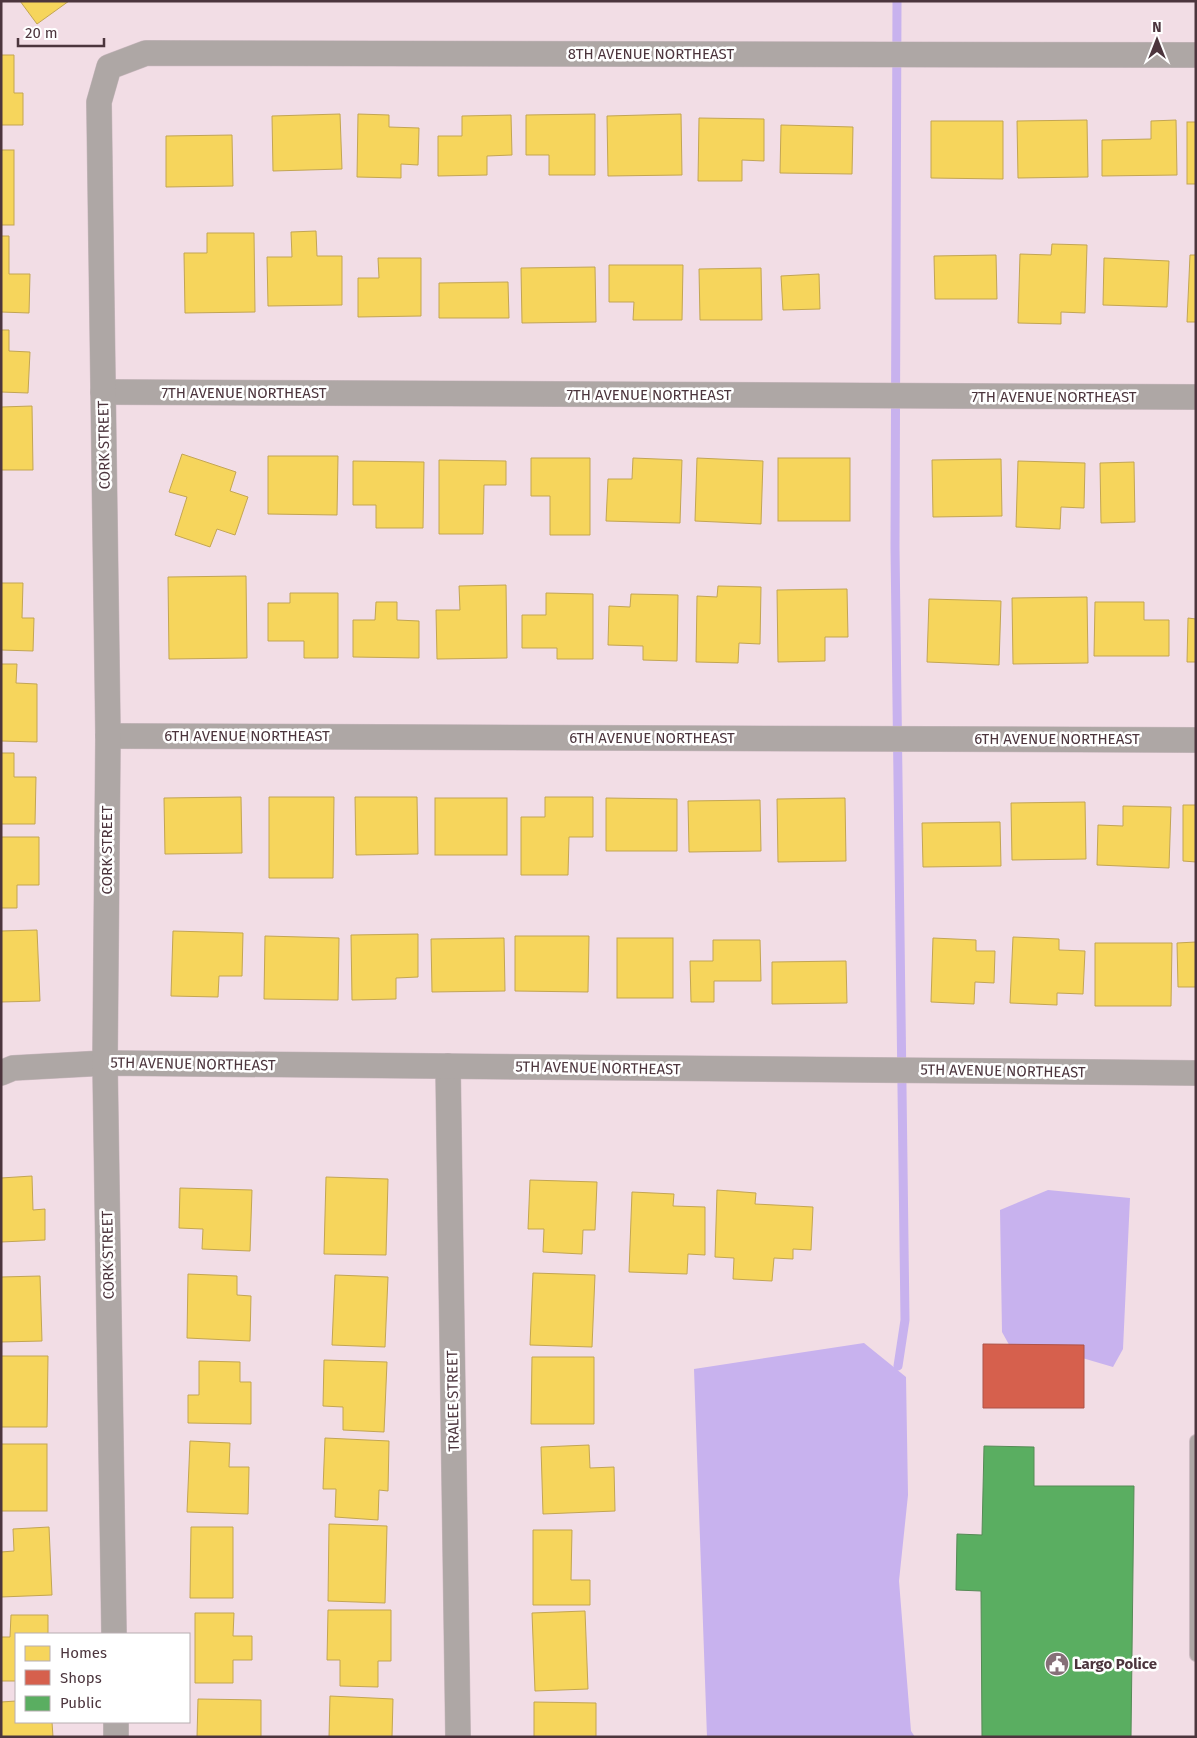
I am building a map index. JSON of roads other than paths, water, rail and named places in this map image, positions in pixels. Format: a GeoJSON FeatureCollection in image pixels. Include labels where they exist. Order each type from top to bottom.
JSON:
{"type":"FeatureCollection","features":[{"type":"Feature","properties":{"kind":"street","name":"8TH AVENUE NORTHEAST"},"geometry":{"type":"LineString","coordinates":[[109,67],[146,53],[1196,56]]}},
{"type":"Feature","properties":{"kind":"street","name":"CORK STREET"},"geometry":{"type":"LineString","coordinates":[[109,67],[99,102],[108,736],[105,1063],[114,1633]]}},
{"type":"Feature","properties":{"kind":"street","name":"7TH AVENUE NORTHEAST"},"geometry":{"type":"LineString","coordinates":[[103,392],[1196,397]]}},
{"type":"Feature","properties":{"kind":"street","name":"6TH AVENUE NORTHEAST"},"geometry":{"type":"LineString","coordinates":[[108,736],[1196,740]]}},
{"type":"Feature","properties":{"kind":"street","name":"5TH AVENUE NORTHEAST"},"geometry":{"type":"LineString","coordinates":[[1,1074],[13,1068],[105,1063],[1196,1073]]}},
{"type":"Feature","properties":{"kind":"street","name":"TRALEE STREET"},"geometry":{"type":"LineString","coordinates":[[448,1066],[458,1737]]}},
{"type":"Feature","properties":{"kind":"street"},"geometry":{"type":"LineString","coordinates":[[116,1723],[116,1737]]}},
{"type":"Feature","properties":{"kind":"lane"},"geometry":{"type":"LineString","coordinates":[[1196,1441],[1196,1655]]}},
{"type":"Feature","properties":{"kind":"waterway"},"geometry":{"type":"LineString","coordinates":[[897,1],[895,547],[905,1320],[898,1366]]}},
{"type":"Feature","properties":{"kind":"place","name":"Largo Police"},"geometry":{"type":"Point","coordinates":[1057,1664]}}]}
